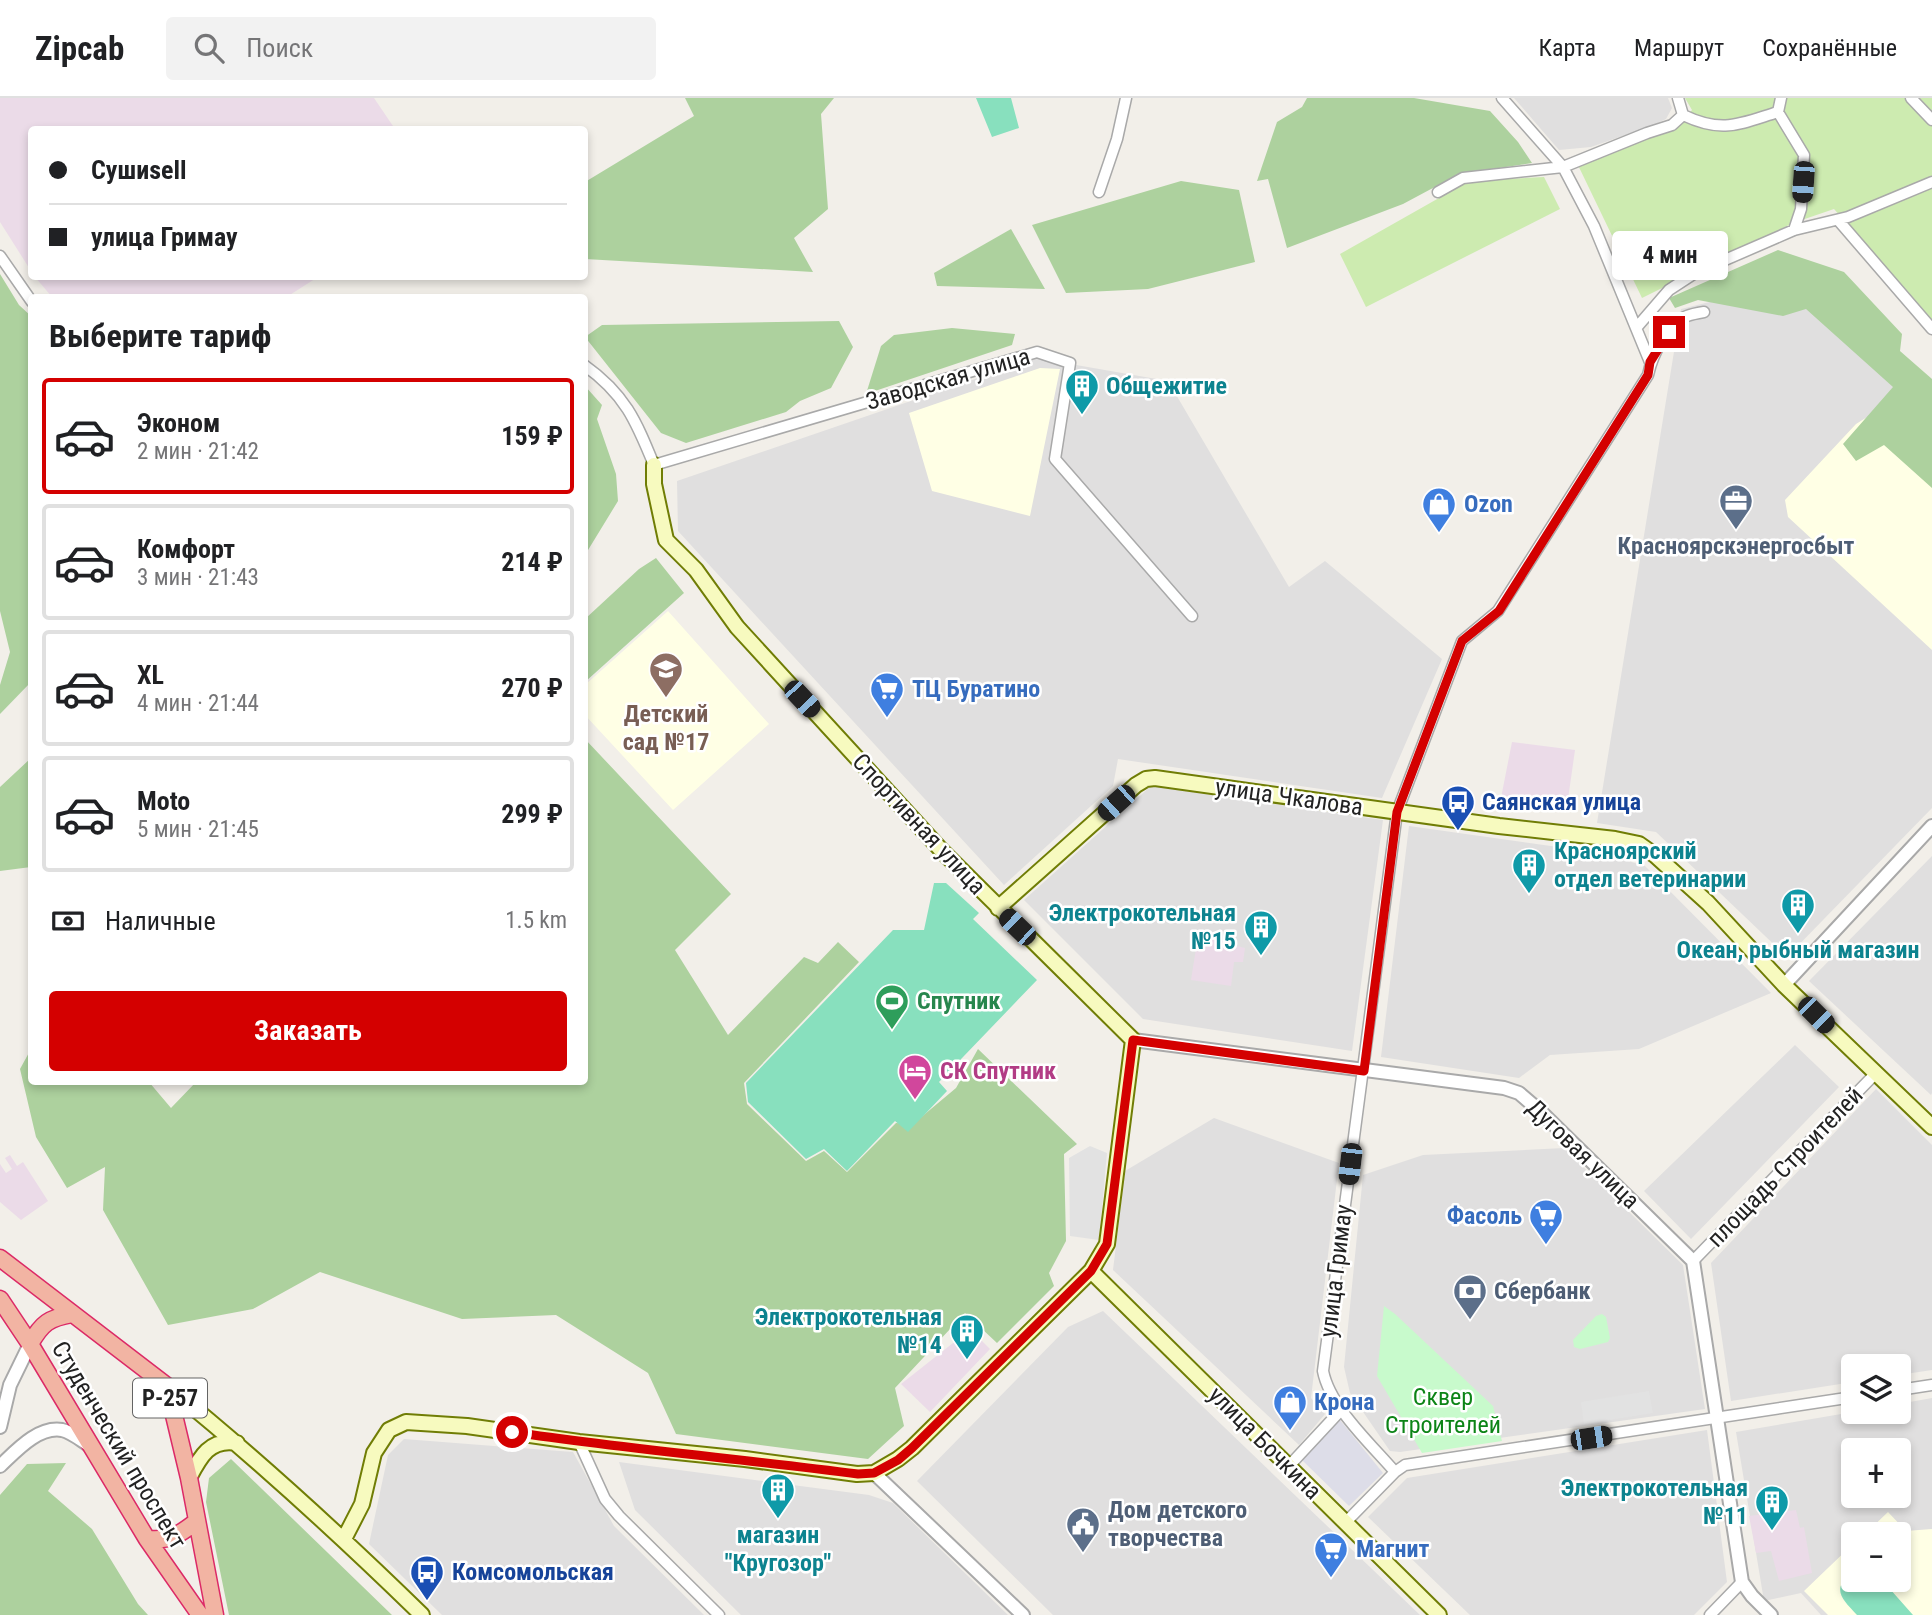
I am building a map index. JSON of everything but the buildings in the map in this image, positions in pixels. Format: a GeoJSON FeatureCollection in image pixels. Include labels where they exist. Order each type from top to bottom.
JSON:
{"type":"FeatureCollection","features":[{"type":"Feature","properties":{"kind":"highway","name":"Р-257"},"geometry":{"type":"LineString","coordinates":[[0,1258],[167,1386],[189,1478],[215,1615]]}},
{"type":"Feature","properties":{"kind":"highway","name":"Студенческий проспект"},"geometry":{"type":"LineString","coordinates":[[0,1299],[147,1539],[200,1615]]}},
{"type":"Feature","properties":{"kind":"highway"},"geometry":{"type":"LineString","coordinates":[[30,1344],[39,1329],[53,1317],[72,1314]]}},
{"type":"Feature","properties":{"kind":"highway"},"geometry":{"type":"LineString","coordinates":[[147,1539],[165,1541],[197,1521]]}},
{"type":"Feature","properties":{"kind":"main road","name":"Спортивная улица"},"geometry":{"type":"LineString","coordinates":[[654,466],[654,484],[666,540],[696,570],[737,627],[943,852],[1133,1040]]}},
{"type":"Feature","properties":{"kind":"main road","name":"улица Чкалова"},"geometry":{"type":"LineString","coordinates":[[998,908],[1136,785],[1146,779],[1155,778],[1639,844],[1708,903],[1784,985],[1932,1127]]}},
{"type":"Feature","properties":{"kind":"main road"},"geometry":{"type":"LineString","coordinates":[[344,1539],[362,1504],[374,1453],[389,1430],[406,1422],[467,1426],[579,1442],[858,1474],[874,1473],[898,1460],[1091,1271],[1107,1244],[1133,1040]]}},
{"type":"Feature","properties":{"kind":"main road","name":"улица Бочкина"},"geometry":{"type":"LineString","coordinates":[[1091,1271],[1439,1615]]}},
{"type":"Feature","properties":{"kind":"main road"},"geometry":{"type":"LineString","coordinates":[[167,1386],[237,1443],[344,1539],[422,1615]]}},
{"type":"Feature","properties":{"kind":"main road"},"geometry":{"type":"LineString","coordinates":[[189,1478],[200,1457],[215,1445],[223,1441],[237,1443]]}},
{"type":"Feature","properties":{"kind":"street"},"geometry":{"type":"LineString","coordinates":[[1099,192],[1117,139],[1126,98]]}},
{"type":"Feature","properties":{"kind":"street"},"geometry":{"type":"LineString","coordinates":[[1502,98],[1563,167],[1594,226],[1650,362]]}},
{"type":"Feature","properties":{"kind":"street"},"geometry":{"type":"LineString","coordinates":[[1678,98],[1683,115],[1702,124],[1730,127],[1778,112]]}},
{"type":"Feature","properties":{"kind":"street"},"geometry":{"type":"LineString","coordinates":[[1781,98],[1778,112],[1804,155],[1801,209],[1794,230]]}},
{"type":"Feature","properties":{"kind":"street"},"geometry":{"type":"LineString","coordinates":[[1911,98],[1932,120]]}},
{"type":"Feature","properties":{"kind":"street"},"geometry":{"type":"LineString","coordinates":[[1438,192],[1463,178],[1563,167],[1672,125],[1683,115]]}},
{"type":"Feature","properties":{"kind":"street"},"geometry":{"type":"LineString","coordinates":[[1637,327],[1669,290],[1695,273],[1794,230],[1838,220],[1932,182]]}},
{"type":"Feature","properties":{"kind":"street"},"geometry":{"type":"LineString","coordinates":[[1838,220],[1932,329]]}},
{"type":"Feature","properties":{"kind":"street"},"geometry":{"type":"LineString","coordinates":[[0,256],[28,296]]}},
{"type":"Feature","properties":{"kind":"street","name":"улица Гримау"},"geometry":{"type":"LineString","coordinates":[[1395,1472],[1342,1409],[1325,1384],[1323,1371],[1397,812],[1462,641],[1499,611],[1648,375],[1650,362],[1669,332],[1685,317],[1704,312]]}},
{"type":"Feature","properties":{"kind":"street","name":"Заводская улица"},"geometry":{"type":"LineString","coordinates":[[654,466],[1037,352],[1070,363],[1055,459],[1192,616]]}},
{"type":"Feature","properties":{"kind":"street"},"geometry":{"type":"LineString","coordinates":[[588,368],[622,398],[636,421],[654,466]]}},
{"type":"Feature","properties":{"kind":"street"},"geometry":{"type":"LineString","coordinates":[[1784,985],[1932,826]]}},
{"type":"Feature","properties":{"kind":"street","name":"Дуговая улица"},"geometry":{"type":"LineString","coordinates":[[1133,1040],[1497,1087],[1519,1093],[1693,1261]]}},
{"type":"Feature","properties":{"kind":"street","name":"площадь Строителей"},"geometry":{"type":"LineString","coordinates":[[1693,1261],[1876,1073]]}},
{"type":"Feature","properties":{"kind":"street"},"geometry":{"type":"LineString","coordinates":[[1693,1261],[1742,1582],[1771,1615]]}},
{"type":"Feature","properties":{"kind":"street"},"geometry":{"type":"LineString","coordinates":[[0,1427],[10,1385],[30,1344]]}},
{"type":"Feature","properties":{"kind":"street"},"geometry":{"type":"LineString","coordinates":[[1911,1388],[1932,1385]]}},
{"type":"Feature","properties":{"kind":"street"},"geometry":{"type":"LineString","coordinates":[[1345,1523],[1405,1465],[1841,1399]]}},
{"type":"Feature","properties":{"kind":"street"},"geometry":{"type":"LineString","coordinates":[[1288,1467],[1342,1409]]}},
{"type":"Feature","properties":{"kind":"street"},"geometry":{"type":"LineString","coordinates":[[0,1466],[20,1446],[46,1431],[63,1430],[93,1448]]}},
{"type":"Feature","properties":{"kind":"street"},"geometry":{"type":"LineString","coordinates":[[579,1442],[600,1489],[619,1516],[719,1615]]}},
{"type":"Feature","properties":{"kind":"street"},"geometry":{"type":"LineString","coordinates":[[874,1473],[1023,1615]]}},
{"type":"Feature","properties":{"kind":"street"},"geometry":{"type":"LineString","coordinates":[[1710,1615],[1742,1582]]}},
{"type":"Feature","properties":{"kind":"shaded area"},"geometry":{"type":"Polygon","coordinates":[[[0,98],[374,98],[393,126],[28,126],[28,266],[0,222],[0,98]]]}},
{"type":"Feature","properties":{"kind":"shaded area"},"geometry":{"type":"Polygon","coordinates":[[[1514,98],[1668,98],[1672,108],[1666,119],[1651,126],[1591,147],[1559,150],[1514,98]]]}},
{"type":"Feature","properties":{"kind":"shaded area"},"geometry":{"type":"Polygon","coordinates":[[[38,280],[313,280],[291,294],[49,294],[38,280]]]}},
{"type":"Feature","properties":{"kind":"shaded area"},"geometry":{"type":"Polygon","coordinates":[[[1800,280],[1932,396],[1932,808],[1787,957],[1656,832],[1597,823],[1681,309],[1800,280]]]}},
{"type":"Feature","properties":{"kind":"shaded area"},"geometry":{"type":"Polygon","coordinates":[[[1036,358],[1168,381],[1289,587],[1325,561],[1442,659],[1382,798],[1118,759],[1113,786],[1004,885],[678,531],[677,481],[1036,358]]]}},
{"type":"Feature","properties":{"kind":"shaded area"},"geometry":{"type":"Polygon","coordinates":[[[1040,368],[1060,369],[1030,516],[932,491],[909,413],[1040,368]]]}},
{"type":"Feature","properties":{"kind":"shaded area"},"geometry":{"type":"Polygon","coordinates":[[[1917,386],[1932,399],[1932,650],[1788,517],[1785,500],[1856,424],[1917,386]]]}},
{"type":"Feature","properties":{"kind":"shaded area","name":"Детский сад №17"},"geometry":{"type":"Polygon","coordinates":[[[668,611],[769,724],[673,810],[588,718],[588,682],[668,611]]]}},
{"type":"Feature","properties":{"kind":"shaded area"},"geometry":{"type":"Polygon","coordinates":[[[1512,742],[1575,750],[1567,806],[1545,804],[1544,811],[1530,809],[1530,802],[1501,798],[1512,742]]]}},
{"type":"Feature","properties":{"kind":"shaded area"},"geometry":{"type":"Polygon","coordinates":[[[1151,786],[1383,820],[1352,1051],[1143,1019],[1024,900],[1151,786]]]}},
{"type":"Feature","properties":{"kind":"shaded area"},"geometry":{"type":"Polygon","coordinates":[[[1409,826],[1601,853],[1645,866],[1771,993],[1639,1049],[1550,1055],[1519,1078],[1381,1057],[1409,826]]]}},
{"type":"Feature","properties":{"kind":"shaded area"},"geometry":{"type":"Polygon","coordinates":[[[1932,856],[1932,1093],[1931,1095],[1809,981],[1932,856]]]}},
{"type":"Feature","properties":{"kind":"shaded area"},"geometry":{"type":"Polygon","coordinates":[[[1198,936],[1237,942],[1237,946],[1245,948],[1243,962],[1234,962],[1231,986],[1191,980],[1198,936]]]}},
{"type":"Feature","properties":{"kind":"shaded area"},"geometry":{"type":"Polygon","coordinates":[[[1795,1045],[1839,1087],[1691,1239],[1644,1191],[1795,1045]]]}},
{"type":"Feature","properties":{"kind":"shaded area"},"geometry":{"type":"Polygon","coordinates":[[[1876,1089],[1932,1145],[1932,1370],[1911,1373],[1911,1354],[1841,1354],[1841,1384],[1731,1401],[1711,1263],[1876,1089]]]}},
{"type":"Feature","properties":{"kind":"shaded area"},"geometry":{"type":"Polygon","coordinates":[[[1214,1118],[1339,1163],[1311,1398],[1325,1414],[1299,1445],[1113,1270],[1125,1171],[1214,1118]]]}},
{"type":"Feature","properties":{"kind":"shaded area"},"geometry":{"type":"Polygon","coordinates":[[[1090,1146],[1107,1153],[1099,1240],[1070,1236],[1069,1158],[1090,1146]]]}},
{"type":"Feature","properties":{"kind":"shaded area"},"geometry":{"type":"Polygon","coordinates":[[[1564,1148],[1683,1265],[1705,1409],[1400,1452],[1390,1451],[1350,1393],[1344,1367],[1363,1175],[1423,1155],[1564,1148]]]}},
{"type":"Feature","properties":{"kind":"shaded area"},"geometry":{"type":"Polygon","coordinates":[[[10,1155],[17,1166],[23,1162],[48,1201],[21,1220],[0,1202],[0,1164],[6,1173],[12,1169],[5,1158],[10,1155]]]}},
{"type":"Feature","properties":{"kind":"shaded area"},"geometry":{"type":"Polygon","coordinates":[[[1103,1311],[1420,1615],[1053,1615],[917,1481],[1068,1327],[1103,1311]]]}},
{"type":"Feature","properties":{"kind":"shaded area"},"geometry":{"type":"Polygon","coordinates":[[[970,1329],[990,1349],[930,1412],[901,1384],[956,1343],[970,1329]]]}},
{"type":"Feature","properties":{"kind":"shaded area"},"geometry":{"type":"Polygon","coordinates":[[[1649,1391],[1653,1413],[1584,1424],[1581,1402],[1649,1391]]]}},
{"type":"Feature","properties":{"kind":"shaded area"},"geometry":{"type":"Polygon","coordinates":[[[1932,1398],[1932,1615],[1821,1615],[1801,1593],[1764,1601],[1736,1432],[1841,1414],[1841,1424],[1911,1424],[1911,1402],[1932,1398]]]}},
{"type":"Feature","properties":{"kind":"shaded area"},"geometry":{"type":"Polygon","coordinates":[[[1340,1420],[1383,1473],[1349,1506],[1302,1460],[1340,1420]]]}},
{"type":"Feature","properties":{"kind":"shaded area"},"geometry":{"type":"Polygon","coordinates":[[[1707,1430],[1727,1582],[1694,1615],[1470,1615],[1368,1517],[1407,1478],[1707,1430]]]}},
{"type":"Feature","properties":{"kind":"shaded area"},"geometry":{"type":"Polygon","coordinates":[[[404,1439],[573,1452],[614,1526],[704,1615],[442,1615],[369,1544],[388,1455],[404,1439]]]}},
{"type":"Feature","properties":{"kind":"shaded area"},"geometry":{"type":"Polygon","coordinates":[[[619,1462],[869,1495],[893,1503],[1008,1615],[741,1615],[635,1510],[619,1462]]]}},
{"type":"Feature","properties":{"kind":"shaded area"},"geometry":{"type":"Polygon","coordinates":[[[1796,1510],[1800,1528],[1804,1527],[1812,1573],[1779,1581],[1771,1551],[1756,1553],[1749,1516],[1796,1510]]]}},
{"type":"Feature","properties":{"kind":"shaded area"},"geometry":{"type":"Polygon","coordinates":[[[1888,1512],[1897,1522],[1878,1522],[1888,1512]]]}},
{"type":"Feature","properties":{"kind":"shaded area"},"geometry":{"type":"Polygon","coordinates":[[[1932,1529],[1932,1615],[1828,1615],[1804,1591],[1841,1556],[1841,1592],[1911,1592],[1911,1531],[1932,1529]]]}},
{"type":"Feature","properties":{"kind":"green space"},"geometry":{"type":"Polygon","coordinates":[[[685,98],[834,98],[821,114],[828,209],[794,238],[813,272],[588,259],[588,180],[694,116],[685,98]]]}},
{"type":"Feature","properties":{"kind":"green space"},"geometry":{"type":"Polygon","coordinates":[[[976,98],[1011,98],[1019,128],[992,137],[976,98]]]}},
{"type":"Feature","properties":{"kind":"green space"},"geometry":{"type":"Polygon","coordinates":[[[1307,98],[1414,98],[1490,111],[1518,142],[1532,163],[1459,174],[1403,204],[1287,248],[1268,179],[1257,181],[1277,122],[1302,107],[1307,98]]]}},
{"type":"Feature","properties":{"kind":"green space"},"geometry":{"type":"Polygon","coordinates":[[[1685,98],[1932,98],[1932,320],[1834,209],[1793,223],[1642,298],[1577,163],[1680,125],[1692,110],[1685,98]]]}},
{"type":"Feature","properties":{"kind":"green space"},"geometry":{"type":"Polygon","coordinates":[[[1544,177],[1560,209],[1366,307],[1340,254],[1469,181],[1544,177]]]}},
{"type":"Feature","properties":{"kind":"green space"},"geometry":{"type":"Polygon","coordinates":[[[1181,181],[1239,190],[1255,262],[1148,289],[1066,293],[1032,225],[1181,181]]]}},
{"type":"Feature","properties":{"kind":"green space"},"geometry":{"type":"Polygon","coordinates":[[[1011,229],[1045,289],[937,286],[934,273],[1011,229]]]}},
{"type":"Feature","properties":{"kind":"green space"},"geometry":{"type":"Polygon","coordinates":[[[1778,250],[1844,272],[1902,334],[1900,351],[1932,379],[1932,488],[1884,445],[1856,461],[1843,444],[1893,387],[1806,309],[1783,316],[1698,300],[1675,308],[1669,298],[1778,250]]]}},
{"type":"Feature","properties":{"kind":"green space"},"geometry":{"type":"Polygon","coordinates":[[[0,274],[19,305],[28,313],[28,685],[0,714],[0,685],[10,652],[0,611],[0,274]]]}},
{"type":"Feature","properties":{"kind":"green space"},"geometry":{"type":"Polygon","coordinates":[[[839,321],[853,347],[831,388],[800,401],[786,412],[686,443],[661,433],[588,341],[588,335],[602,325],[839,321]]]}},
{"type":"Feature","properties":{"kind":"green space"},"geometry":{"type":"Polygon","coordinates":[[[952,328],[1015,334],[1012,345],[866,394],[881,346],[894,335],[952,328]]]}},
{"type":"Feature","properties":{"kind":"green space"},"geometry":{"type":"Polygon","coordinates":[[[588,389],[602,405],[597,419],[616,474],[618,501],[588,550],[588,389]]]}},
{"type":"Feature","properties":{"kind":"green space"},"geometry":{"type":"Polygon","coordinates":[[[656,558],[684,593],[588,679],[588,616],[639,569],[656,558]]]}},
{"type":"Feature","properties":{"kind":"green space"},"geometry":{"type":"Polygon","coordinates":[[[588,742],[731,894],[675,950],[728,1035],[804,957],[818,963],[838,942],[859,962],[744,1083],[747,1104],[806,1161],[824,1151],[847,1172],[896,1123],[913,1124],[956,1088],[978,1049],[1077,1144],[1064,1154],[1066,1241],[1049,1273],[1054,1286],[997,1343],[965,1313],[895,1388],[904,1426],[868,1459],[676,1434],[648,1373],[556,1315],[462,1319],[320,1272],[253,1309],[168,1325],[103,1210],[105,1167],[67,1188],[36,1137],[20,1069],[28,1054],[28,1085],[152,1085],[171,1108],[193,1085],[588,1085],[588,742]]]}},
{"type":"Feature","properties":{"kind":"green space"},"geometry":{"type":"Polygon","coordinates":[[[28,761],[28,867],[0,871],[0,787],[28,761]]]}},
{"type":"Feature","properties":{"kind":"green space","name":"Спутник"},"geometry":{"type":"Polygon","coordinates":[[[934,883],[946,883],[979,913],[973,919],[1037,980],[939,1082],[947,1091],[908,1132],[895,1121],[847,1171],[824,1149],[806,1159],[748,1102],[746,1083],[893,930],[924,930],[934,883]]]}},
{"type":"Feature","properties":{"kind":"green space","name":"Сквер Строителей"},"geometry":{"type":"Polygon","coordinates":[[[1384,1306],[1493,1406],[1502,1441],[1422,1453],[1377,1376],[1384,1306]]]}},
{"type":"Feature","properties":{"kind":"green space"},"geometry":{"type":"Polygon","coordinates":[[[1602,1314],[1606,1317],[1610,1338],[1608,1342],[1580,1349],[1574,1347],[1573,1340],[1596,1316],[1602,1314]]]}},
{"type":"Feature","properties":{"kind":"green space"},"geometry":{"type":"Polygon","coordinates":[[[231,1459],[392,1615],[229,1615],[206,1502],[209,1478],[231,1459]]]}},
{"type":"Feature","properties":{"kind":"green space"},"geometry":{"type":"Polygon","coordinates":[[[66,1463],[48,1491],[92,1529],[138,1604],[148,1615],[0,1615],[0,1495],[27,1464],[66,1463]]]}},
{"type":"Feature","properties":{"kind":"green space"},"geometry":{"type":"Polygon","coordinates":[[[1841,1586],[1841,1592],[1893,1592],[1913,1615],[1857,1615],[1843,1599],[1840,1589],[1841,1586]]]}},
{"type":"Feature","properties":{"kind":"place","name":"Общежитие"},"geometry":{"type":"Point","coordinates":[1082,416]}},
{"type":"Feature","properties":{"kind":"place","name":"Красноярскэнергосбыт"},"geometry":{"type":"Point","coordinates":[1736,531]}},
{"type":"Feature","properties":{"kind":"place","name":"Ozon"},"geometry":{"type":"Point","coordinates":[1439,534]}},
{"type":"Feature","properties":{"kind":"place","name":"Детский сад №17"},"geometry":{"type":"Point","coordinates":[666,699]}},
{"type":"Feature","properties":{"kind":"place","name":"ТЦ Буратино"},"geometry":{"type":"Point","coordinates":[887,719]}},
{"type":"Feature","properties":{"kind":"place","name":"Саянская улица"},"geometry":{"type":"Point","coordinates":[1458,832]}},
{"type":"Feature","properties":{"kind":"place","name":"Красноярский отдел ветеринарии"},"geometry":{"type":"Point","coordinates":[1529,895]}},
{"type":"Feature","properties":{"kind":"place","name":"Океан, рыбный магазин"},"geometry":{"type":"Point","coordinates":[1798,935]}},
{"type":"Feature","properties":{"kind":"place","name":"Электрокотельная №15"},"geometry":{"type":"Point","coordinates":[1261,957]}},
{"type":"Feature","properties":{"kind":"place","name":"Спутник"},"geometry":{"type":"Point","coordinates":[892,1031]}},
{"type":"Feature","properties":{"kind":"place","name":"СК Спутник"},"geometry":{"type":"Point","coordinates":[915,1101]}},
{"type":"Feature","properties":{"kind":"place","name":"Фасоль"},"geometry":{"type":"Point","coordinates":[1546,1246]}},
{"type":"Feature","properties":{"kind":"place","name":"Сбербанк"},"geometry":{"type":"Point","coordinates":[1470,1321]}},
{"type":"Feature","properties":{"kind":"place","name":"Электрокотельная №14"},"geometry":{"type":"Point","coordinates":[967,1361]}},
{"type":"Feature","properties":{"kind":"place","name":"Крона"},"geometry":{"type":"Point","coordinates":[1290,1432]}},
{"type":"Feature","properties":{"kind":"place","name":"магазин \"Кругозор\""},"geometry":{"type":"Point","coordinates":[778,1520]}},
{"type":"Feature","properties":{"kind":"place","name":"Электрокотельная №11"},"geometry":{"type":"Point","coordinates":[1772,1532]}},
{"type":"Feature","properties":{"kind":"place","name":"Дом детского творчества"},"geometry":{"type":"Point","coordinates":[1083,1554]}},
{"type":"Feature","properties":{"kind":"place","name":"Магнит"},"geometry":{"type":"Point","coordinates":[1331,1579]}},
{"type":"Feature","properties":{"kind":"place","name":"Комсомольская"},"geometry":{"type":"Point","coordinates":[427,1602]}},
{"type":"Feature","properties":{"kind":"route"},"geometry":{"type":"LineString","coordinates":[[512,1432],[858,1474],[874,1473],[898,1460],[912,1448],[1091,1271],[1107,1244],[1133,1040],[1364,1071],[1397,812],[1462,641],[1499,611],[1648,375],[1650,362],[1669,332]]}}]}
